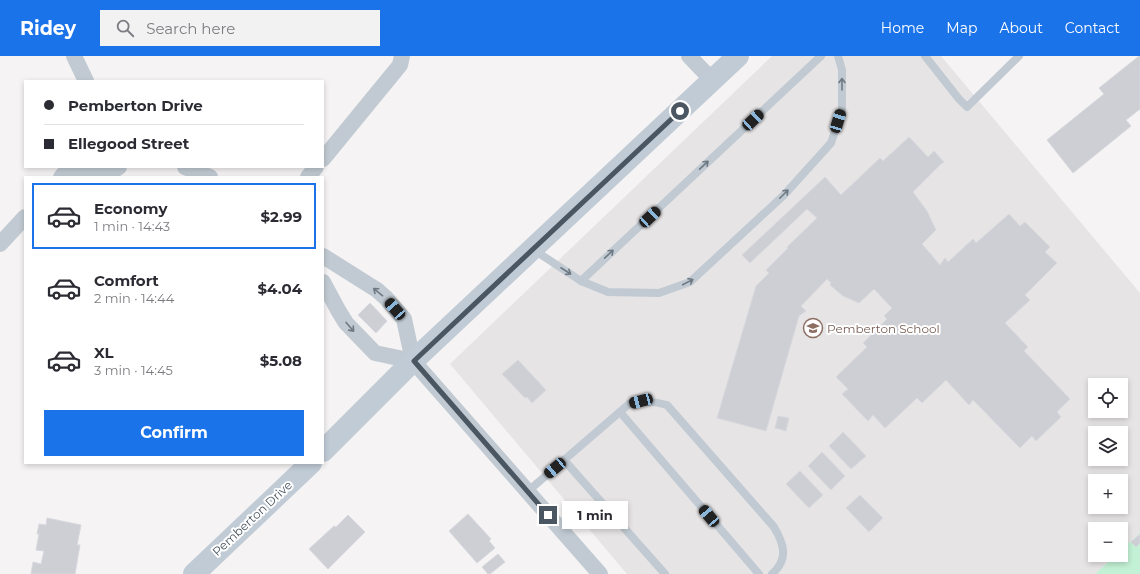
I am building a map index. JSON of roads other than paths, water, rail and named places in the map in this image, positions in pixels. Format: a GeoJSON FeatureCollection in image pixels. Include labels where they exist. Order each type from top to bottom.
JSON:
{"type":"FeatureCollection","features":[{"type":"Feature","properties":{"kind":"street"},"geometry":{"type":"LineString","coordinates":[[74,56],[86,80]]}},
{"type":"Feature","properties":{"kind":"street"},"geometry":{"type":"LineString","coordinates":[[324,158],[400,66],[402,56]]}},
{"type":"Feature","properties":{"kind":"street"},"geometry":{"type":"LineString","coordinates":[[689,56],[712,80]]}},
{"type":"Feature","properties":{"kind":"street"},"geometry":{"type":"LineString","coordinates":[[324,450],[414,361],[738,56]]}},
{"type":"Feature","properties":{"kind":"street"},"geometry":{"type":"LineString","coordinates":[[62,176],[70,168]]}},
{"type":"Feature","properties":{"kind":"street"},"geometry":{"type":"LineString","coordinates":[[73,168],[94,175],[107,173],[118,168]]}},
{"type":"Feature","properties":{"kind":"street"},"geometry":{"type":"LineString","coordinates":[[187,168],[207,176]]}},
{"type":"Feature","properties":{"kind":"street"},"geometry":{"type":"LineString","coordinates":[[309,176],[315,168]]}},
{"type":"Feature","properties":{"kind":"street"},"geometry":{"type":"LineString","coordinates":[[0,244],[24,218]]}},
{"type":"Feature","properties":{"kind":"street"},"geometry":{"type":"LineString","coordinates":[[324,257],[377,290],[386,298],[404,319],[414,361],[600,574]]}},
{"type":"Feature","properties":{"kind":"street"},"geometry":{"type":"LineString","coordinates":[[324,284],[346,323],[375,353],[414,361]]}},
{"type":"Feature","properties":{"kind":"street","name":"Pemberton Drive"},"geometry":{"type":"LineString","coordinates":[[194,574],[310,464]]}},
{"type":"Feature","properties":{"kind":"lane"},"geometry":{"type":"LineString","coordinates":[[581,281],[822,56]]}},
{"type":"Feature","properties":{"kind":"lane"},"geometry":{"type":"LineString","coordinates":[[533,250],[581,281],[608,292],[659,293],[690,282],[784,194],[831,143],[842,110],[842,70],[838,56]]}},
{"type":"Feature","properties":{"kind":"lane"},"geometry":{"type":"LineString","coordinates":[[925,56],[967,107],[1019,56]]}},
{"type":"Feature","properties":{"kind":"lane"},"geometry":{"type":"LineString","coordinates":[[527,492],[629,404],[641,401],[655,401],[666,405],[774,527],[781,539],[784,550],[782,560],[772,574]]}},
{"type":"Feature","properties":{"kind":"lane"},"geometry":{"type":"LineString","coordinates":[[620,412],[759,574]]}},
{"type":"Feature","properties":{"kind":"lane"},"geometry":{"type":"LineString","coordinates":[[564,460],[665,574]]}},
{"type":"Feature","properties":{"kind":"place","name":"Pemberton School"},"geometry":{"type":"Point","coordinates":[813,328]}}]}
